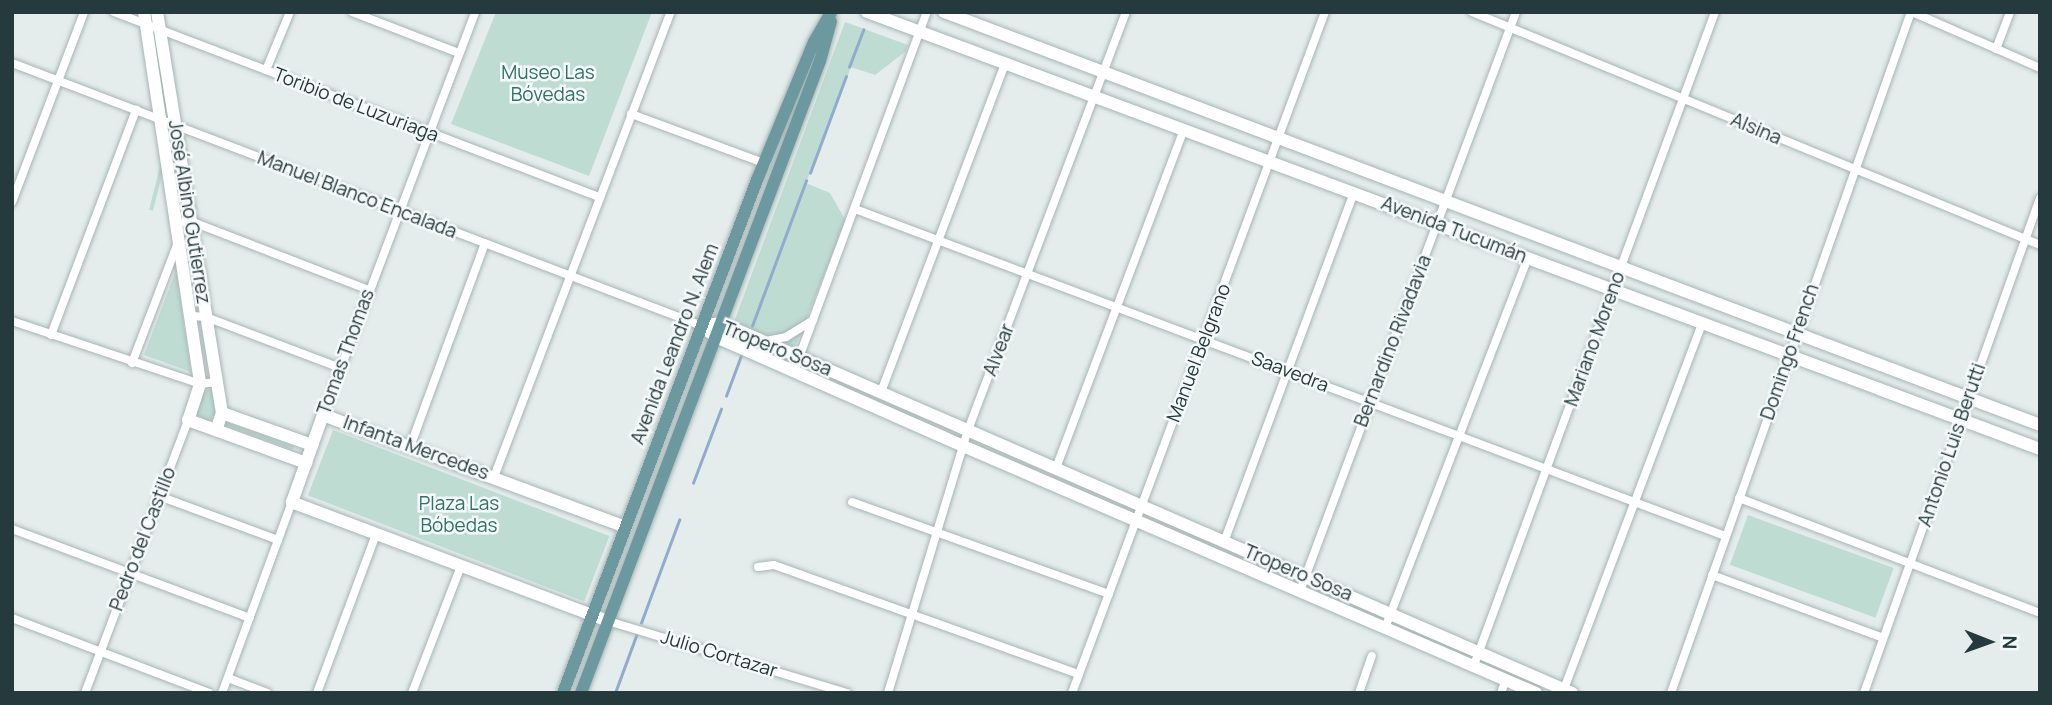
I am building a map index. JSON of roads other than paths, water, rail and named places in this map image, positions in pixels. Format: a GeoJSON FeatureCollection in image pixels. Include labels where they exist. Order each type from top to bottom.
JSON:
{"type":"FeatureCollection","features":[{"type":"Feature","properties":{"kind":"main road","name":"Avenida Leandro N. Alem"},"geometry":{"type":"LineString","coordinates":[[563,693],[757,180],[767,164],[814,42],[832,12]]}},
{"type":"Feature","properties":{"kind":"main road","name":"Avenida Leandro N. Alem"},"geometry":{"type":"LineString","coordinates":[[581,693],[820,61],[832,12]]}},
{"type":"Feature","properties":{"kind":"street"},"geometry":{"type":"LineString","coordinates":[[12,202],[84,12]]}},
{"type":"Feature","properties":{"kind":"street","name":"Toribio de Luzuriaga"},"geometry":{"type":"LineString","coordinates":[[114,12],[145,18],[159,30],[599,197]]}},
{"type":"Feature","properties":{"kind":"street","name":"José Albino Gutierrez"},"geometry":{"type":"LineString","coordinates":[[157,12],[175,125],[184,222],[180,239],[200,384]]}},
{"type":"Feature","properties":{"kind":"street"},"geometry":{"type":"LineString","coordinates":[[266,70],[290,12]]}},
{"type":"Feature","properties":{"kind":"street"},"geometry":{"type":"LineString","coordinates":[[352,12],[459,53]]}},
{"type":"Feature","properties":{"kind":"street","name":"Tomas Thomas"},"geometry":{"type":"LineString","coordinates":[[222,693],[398,210],[475,12]]}},
{"type":"Feature","properties":{"kind":"street"},"geometry":{"type":"LineString","coordinates":[[494,477],[671,12]]}},
{"type":"Feature","properties":{"kind":"street","name":"Avenida Tucumán"},"geometry":{"type":"LineString","coordinates":[[867,12],[1962,417],[2040,449]]}},
{"type":"Feature","properties":{"kind":"street"},"geometry":{"type":"LineString","coordinates":[[794,371],[927,12]]}},
{"type":"Feature","properties":{"kind":"street","name":"Avenida Tucumán"},"geometry":{"type":"LineString","coordinates":[[944,12],[2040,425]]}},
{"type":"Feature","properties":{"kind":"street","name":"Alvear"},"geometry":{"type":"LineString","coordinates":[[888,693],[968,430],[1126,12]]}},
{"type":"Feature","properties":{"kind":"street","name":"Manuel Belgrano"},"geometry":{"type":"LineString","coordinates":[[1072,693],[1325,12]]}},
{"type":"Feature","properties":{"kind":"street","name":"Alsina"},"geometry":{"type":"LineString","coordinates":[[1472,12],[2040,245]]}},
{"type":"Feature","properties":{"kind":"street","name":"Bernardino Rivadavia"},"geometry":{"type":"LineString","coordinates":[[1300,590],[1516,12]]}},
{"type":"Feature","properties":{"kind":"street","name":"Mariano Moreno"},"geometry":{"type":"LineString","coordinates":[[1474,665],[1715,12]]}},
{"type":"Feature","properties":{"kind":"street"},"geometry":{"type":"LineString","coordinates":[[1912,12],[2040,68]]}},
{"type":"Feature","properties":{"kind":"street","name":"Domingo French"},"geometry":{"type":"LineString","coordinates":[[1671,693],[1789,353],[1912,12]]}},
{"type":"Feature","properties":{"kind":"street"},"geometry":{"type":"LineString","coordinates":[[1996,49],[2010,12]]}},
{"type":"Feature","properties":{"kind":"street","name":"José Albino Gutierrez"},"geometry":{"type":"LineString","coordinates":[[145,18],[161,120],[206,317],[222,413]]}},
{"type":"Feature","properties":{"kind":"street"},"geometry":{"type":"LineString","coordinates":[[881,392],[1006,62]]}},
{"type":"Feature","properties":{"kind":"street","name":"Manuel Blanco Encalada"},"geometry":{"type":"LineString","coordinates":[[12,63],[702,326]]}},
{"type":"Feature","properties":{"kind":"street"},"geometry":{"type":"LineString","coordinates":[[51,334],[136,110]]}},
{"type":"Feature","properties":{"kind":"street"},"geometry":{"type":"LineString","coordinates":[[631,114],[767,164]]}},
{"type":"Feature","properties":{"kind":"street"},"geometry":{"type":"LineString","coordinates":[[1056,468],[1184,129]]}},
{"type":"Feature","properties":{"kind":"street"},"geometry":{"type":"LineString","coordinates":[[1224,541],[1354,192]]}},
{"type":"Feature","properties":{"kind":"street","name":"Antonio Luis Berutti"},"geometry":{"type":"LineString","coordinates":[[1864,693],[2040,198]]}},
{"type":"Feature","properties":{"kind":"street","name":"Saavedra"},"geometry":{"type":"LineString","coordinates":[[855,209],[1725,536]]}},
{"type":"Feature","properties":{"kind":"street"},"geometry":{"type":"LineString","coordinates":[[184,222],[369,290]]}},
{"type":"Feature","properties":{"kind":"street"},"geometry":{"type":"LineString","coordinates":[[132,363],[180,239]]}},
{"type":"Feature","properties":{"kind":"street"},"geometry":{"type":"LineString","coordinates":[[410,447],[485,243]]}},
{"type":"Feature","properties":{"kind":"street"},"geometry":{"type":"LineString","coordinates":[[1385,628],[1528,258]]}},
{"type":"Feature","properties":{"kind":"street"},"geometry":{"type":"LineString","coordinates":[[192,316],[206,317],[340,368]]}},
{"type":"Feature","properties":{"kind":"street"},"geometry":{"type":"LineString","coordinates":[[764,341],[786,337],[813,320]]}},
{"type":"Feature","properties":{"kind":"street"},"geometry":{"type":"LineString","coordinates":[[12,321],[200,384],[216,382]]}},
{"type":"Feature","properties":{"kind":"street","name":"Tropero Sosa"},"geometry":{"type":"LineString","coordinates":[[702,326],[721,323],[764,341],[1568,691]]}},
{"type":"Feature","properties":{"kind":"street"},"geometry":{"type":"LineString","coordinates":[[1568,691],[1703,323]]}},
{"type":"Feature","properties":{"kind":"street","name":"Tropero Sosa"},"geometry":{"type":"LineString","coordinates":[[702,326],[716,337],[1536,693]]}},
{"type":"Feature","properties":{"kind":"street","name":"Pedro del Castillo"},"geometry":{"type":"LineString","coordinates":[[85,693],[200,384]]}},
{"type":"Feature","properties":{"kind":"street"},"geometry":{"type":"LineString","coordinates":[[216,430],[222,413],[312,445]]}},
{"type":"Feature","properties":{"kind":"street","name":"Infanta Mercedes"},"geometry":{"type":"LineString","coordinates":[[323,415],[626,527]]}},
{"type":"Feature","properties":{"kind":"street"},"geometry":{"type":"LineString","coordinates":[[188,420],[306,463]]}},
{"type":"Feature","properties":{"kind":"street"},"geometry":{"type":"LineString","coordinates":[[159,496],[278,540]]}},
{"type":"Feature","properties":{"kind":"street"},"geometry":{"type":"LineString","coordinates":[[1739,498],[2040,613]]}},
{"type":"Feature","properties":{"kind":"street","name":"Julio Cortazar"},"geometry":{"type":"LineString","coordinates":[[292,502],[592,616],[846,693]]}},
{"type":"Feature","properties":{"kind":"street"},"geometry":{"type":"LineString","coordinates":[[852,502],[1109,594]]}},
{"type":"Feature","properties":{"kind":"street"},"geometry":{"type":"LineString","coordinates":[[12,529],[250,618]]}},
{"type":"Feature","properties":{"kind":"street"},"geometry":{"type":"LineString","coordinates":[[317,693],[376,534]]}},
{"type":"Feature","properties":{"kind":"street"},"geometry":{"type":"LineString","coordinates":[[758,567],[774,565],[1079,674]]}},
{"type":"Feature","properties":{"kind":"street"},"geometry":{"type":"LineString","coordinates":[[412,693],[461,566]]}},
{"type":"Feature","properties":{"kind":"street"},"geometry":{"type":"LineString","coordinates":[[1712,575],[1883,638]]}},
{"type":"Feature","properties":{"kind":"street"},"geometry":{"type":"LineString","coordinates":[[12,618],[209,693]]}},
{"type":"Feature","properties":{"kind":"street"},"geometry":{"type":"LineString","coordinates":[[1359,693],[1373,656]]}},
{"type":"Feature","properties":{"kind":"street"},"geometry":{"type":"LineString","coordinates":[[228,678],[267,693]]}},
{"type":"Feature","properties":{"kind":"street"},"geometry":{"type":"LineString","coordinates":[[1501,693],[1506,679]]}},
{"type":"Feature","properties":{"kind":"waterway"},"geometry":{"type":"LineString","coordinates":[[849,67],[863,30]]}},
{"type":"Feature","properties":{"kind":"waterway"},"geometry":{"type":"LineString","coordinates":[[810,173],[846,76]]}},
{"type":"Feature","properties":{"kind":"waterway"},"geometry":{"type":"LineString","coordinates":[[752,326],[806,181]]}},
{"type":"Feature","properties":{"kind":"waterway"},"geometry":{"type":"LineString","coordinates":[[726,396],[742,353]]}},
{"type":"Feature","properties":{"kind":"waterway"},"geometry":{"type":"LineString","coordinates":[[693,483],[721,409]]}},
{"type":"Feature","properties":{"kind":"waterway"},"geometry":{"type":"LineString","coordinates":[[641,623],[679,520]]}},
{"type":"Feature","properties":{"kind":"waterway"},"geometry":{"type":"LineString","coordinates":[[615,693],[636,636]]}},
{"type":"Feature","properties":{"kind":"park label","name":"Museo Las Bóvedas"},"geometry":{"type":"Point","coordinates":[548,84]}},
{"type":"Feature","properties":{"kind":"park label","name":"Plaza Las Bóbedas"},"geometry":{"type":"Point","coordinates":[459,515]}}]}
